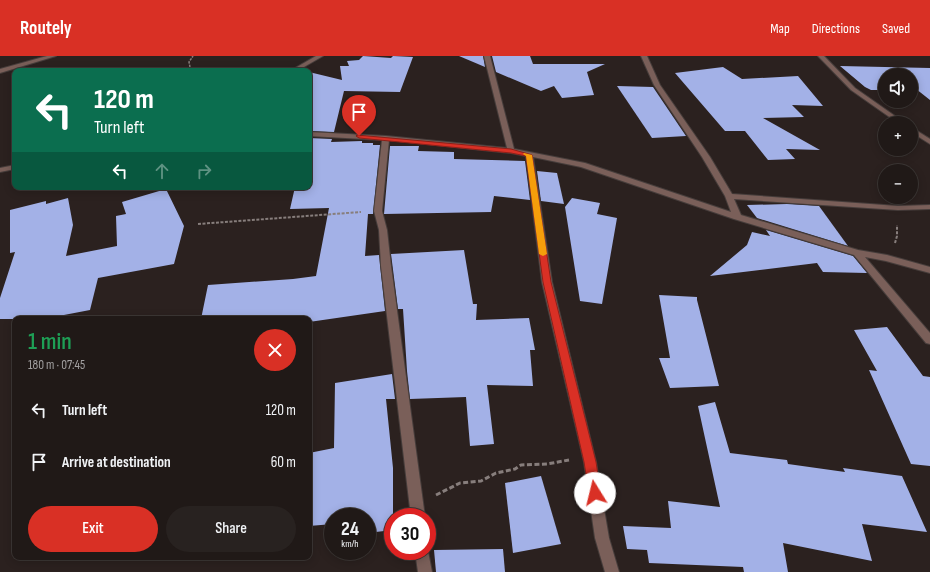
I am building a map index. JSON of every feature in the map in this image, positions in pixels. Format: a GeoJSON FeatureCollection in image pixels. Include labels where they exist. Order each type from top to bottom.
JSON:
{"type":"FeatureCollection","features":[{"type":"Feature","properties":{"kind":"street"},"geometry":{"type":"LineString","coordinates":[[0,71],[27,59],[53,56]]}},
{"type":"Feature","properties":{"kind":"street"},"geometry":{"type":"LineString","coordinates":[[298,68],[320,56]]}},
{"type":"Feature","properties":{"kind":"street"},"geometry":{"type":"LineString","coordinates":[[487,56],[511,151]]}},
{"type":"Feature","properties":{"kind":"street"},"geometry":{"type":"LineString","coordinates":[[644,56],[657,85],[706,157],[729,196],[737,217]]}},
{"type":"Feature","properties":{"kind":"street"},"geometry":{"type":"LineString","coordinates":[[821,56],[853,89],[892,116]]}},
{"type":"Feature","properties":{"kind":"street"},"geometry":{"type":"LineString","coordinates":[[312,134],[386,138],[511,151],[582,165],[601,170],[737,217],[857,253],[886,258],[930,270]]}},
{"type":"Feature","properties":{"kind":"street"},"geometry":{"type":"LineString","coordinates":[[918,134],[930,142]]}},
{"type":"Feature","properties":{"kind":"street"},"geometry":{"type":"LineString","coordinates":[[386,138],[378,210],[383,230],[386,266],[417,508]]}},
{"type":"Feature","properties":{"kind":"street"},"geometry":{"type":"LineString","coordinates":[[529,155],[547,282],[590,462],[602,538],[612,572]]}},
{"type":"Feature","properties":{"kind":"street"},"geometry":{"type":"LineString","coordinates":[[0,170],[12,168]]}},
{"type":"Feature","properties":{"kind":"street"},"geometry":{"type":"LineString","coordinates":[[729,196],[898,208],[930,207]]}},
{"type":"Feature","properties":{"kind":"street"},"geometry":{"type":"LineString","coordinates":[[857,253],[930,340]]}},
{"type":"Feature","properties":{"kind":"street"},"geometry":{"type":"LineString","coordinates":[[423,560],[425,572]]}},
{"type":"Feature","properties":{"kind":"path"},"geometry":{"type":"LineString","coordinates":[[190,67],[188,62],[194,56]]}},
{"type":"Feature","properties":{"kind":"path"},"geometry":{"type":"LineString","coordinates":[[886,258],[894,245],[897,236],[897,218],[888,207],[898,208]]}},
{"type":"Feature","properties":{"kind":"path"},"geometry":{"type":"LineString","coordinates":[[198,224],[378,210]]}},
{"type":"Feature","properties":{"kind":"path"},"geometry":{"type":"LineString","coordinates":[[416,496],[432,498],[460,483],[480,481],[496,473],[515,469],[521,466],[547,464],[569,460],[590,462]]}},
{"type":"Feature","properties":{"kind":"building"},"geometry":{"type":"Polygon","coordinates":[[[363,56],[391,58],[393,56],[413,57],[400,92],[344,91],[334,132],[312,131],[312,73],[342,80],[340,66],[349,66],[347,61],[359,60],[363,56]]]}},
{"type":"Feature","properties":{"kind":"building"},"geometry":{"type":"Polygon","coordinates":[[[459,56],[483,56],[485,67],[459,56]]]}},
{"type":"Feature","properties":{"kind":"building"},"geometry":{"type":"Polygon","coordinates":[[[492,56],[530,56],[533,64],[605,64],[587,72],[594,95],[562,98],[554,86],[541,91],[496,72],[492,56]]]}},
{"type":"Feature","properties":{"kind":"building"},"geometry":{"type":"Polygon","coordinates":[[[840,66],[930,68],[930,100],[918,91],[918,68],[878,68],[878,90],[871,90],[865,87],[840,66]]]}},
{"type":"Feature","properties":{"kind":"building"},"geometry":{"type":"Polygon","coordinates":[[[723,67],[742,79],[798,76],[823,106],[792,105],[804,117],[763,118],[820,150],[786,149],[795,159],[768,160],[745,131],[725,131],[675,73],[723,67]]]}},
{"type":"Feature","properties":{"kind":"building"},"geometry":{"type":"Polygon","coordinates":[[[617,86],[653,87],[686,136],[652,138],[617,86]]]}},
{"type":"Feature","properties":{"kind":"building"},"geometry":{"type":"Polygon","coordinates":[[[312,138],[332,139],[331,142],[362,141],[362,143],[373,143],[373,145],[380,145],[373,214],[368,214],[365,256],[379,255],[385,311],[312,322],[312,316],[202,316],[208,285],[316,276],[329,208],[290,209],[294,190],[312,190],[312,138]]]}},
{"type":"Feature","properties":{"kind":"building"},"geometry":{"type":"Polygon","coordinates":[[[390,146],[419,146],[418,151],[454,152],[454,159],[525,161],[530,200],[494,196],[491,212],[384,214],[390,146]]]}},
{"type":"Feature","properties":{"kind":"building"},"geometry":{"type":"Polygon","coordinates":[[[537,171],[557,173],[564,204],[541,201],[537,171]]]}},
{"type":"Feature","properties":{"kind":"building"},"geometry":{"type":"Polygon","coordinates":[[[166,190],[184,226],[174,264],[98,278],[90,310],[59,316],[12,316],[12,319],[0,319],[0,298],[15,252],[10,253],[10,210],[46,201],[46,204],[68,198],[73,225],[66,256],[117,246],[116,216],[126,214],[122,202],[166,190]]]}},
{"type":"Feature","properties":{"kind":"building"},"geometry":{"type":"Polygon","coordinates":[[[572,198],[600,203],[597,214],[617,218],[602,304],[580,301],[565,207],[572,198]]]}},
{"type":"Feature","properties":{"kind":"building"},"geometry":{"type":"Polygon","coordinates":[[[787,204],[819,206],[848,246],[757,218],[747,205],[787,204]]]}},
{"type":"Feature","properties":{"kind":"building"},"geometry":{"type":"Polygon","coordinates":[[[766,230],[853,256],[867,273],[823,272],[817,263],[710,276],[747,245],[752,232],[770,236],[766,230]]]}},
{"type":"Feature","properties":{"kind":"building"},"geometry":{"type":"Polygon","coordinates":[[[464,250],[473,304],[477,304],[476,320],[529,318],[535,350],[530,350],[533,386],[487,385],[494,444],[470,446],[466,397],[410,399],[403,309],[398,309],[391,254],[464,250]]]}},
{"type":"Feature","properties":{"kind":"building"},"geometry":{"type":"Polygon","coordinates":[[[659,295],[697,297],[719,386],[670,388],[659,358],[670,358],[659,295]]]}},
{"type":"Feature","properties":{"kind":"building"},"geometry":{"type":"Polygon","coordinates":[[[887,327],[923,376],[930,377],[930,466],[911,464],[869,370],[877,371],[854,330],[887,327]]]}},
{"type":"Feature","properties":{"kind":"building"},"geometry":{"type":"Polygon","coordinates":[[[392,374],[395,399],[386,399],[393,468],[393,508],[384,508],[384,531],[376,532],[376,508],[324,508],[324,525],[312,526],[312,452],[334,448],[335,383],[392,374]]]}},
{"type":"Feature","properties":{"kind":"building"},"geometry":{"type":"Polygon","coordinates":[[[715,402],[730,453],[787,460],[788,464],[845,472],[843,468],[902,476],[927,532],[862,524],[872,561],[783,543],[788,572],[744,572],[743,567],[649,563],[647,550],[627,549],[623,526],[671,528],[668,501],[720,507],[698,406],[715,402]]]}},
{"type":"Feature","properties":{"kind":"building"},"geometry":{"type":"Polygon","coordinates":[[[541,476],[561,544],[513,553],[505,483],[541,476]]]}},
{"type":"Feature","properties":{"kind":"building"},"geometry":{"type":"Polygon","coordinates":[[[503,549],[505,572],[436,572],[436,550],[503,549]]]}},
{"type":"Feature","properties":{"kind":"slow traffic"},"geometry":{"type":"LineString","coordinates":[[526,154],[529,155],[543,254]]}},
{"type":"Feature","properties":{"kind":"route"},"geometry":{"type":"LineString","coordinates":[[359,136],[511,151],[529,155],[547,282],[590,462],[595,493]]}}]}
